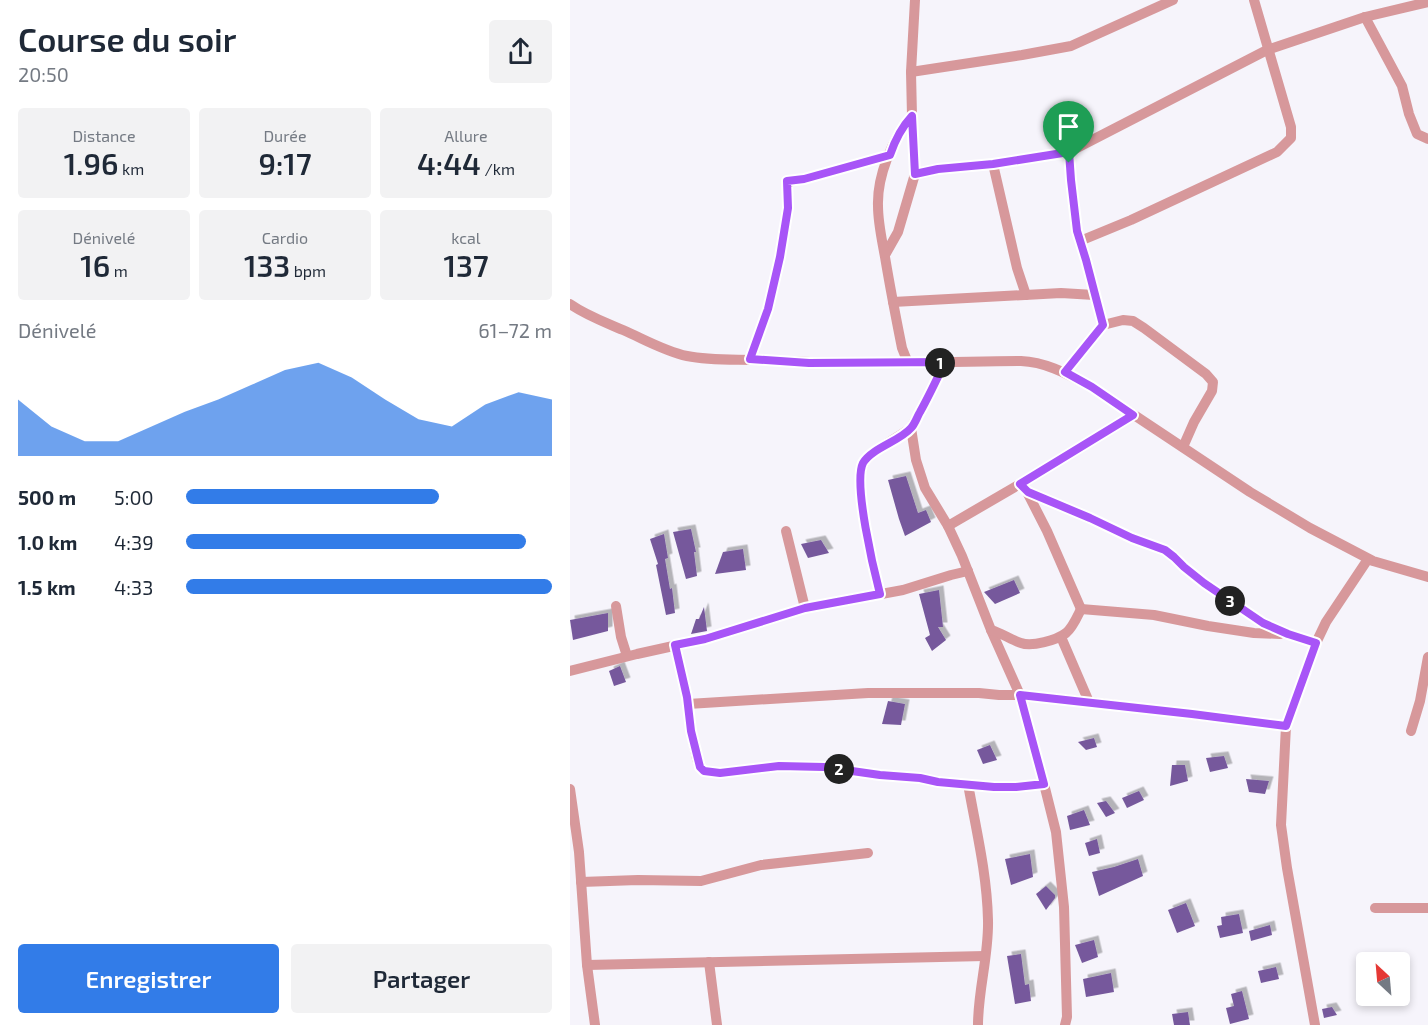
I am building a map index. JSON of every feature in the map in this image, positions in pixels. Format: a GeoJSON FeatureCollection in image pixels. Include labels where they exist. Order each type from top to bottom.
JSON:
{"type":"FeatureCollection","features":[{"type":"Feature","properties":{"kind":"street"},"geometry":{"type":"LineString","coordinates":[[885,255],[898,232],[915,174],[911,72],[915,0]]}},
{"type":"Feature","properties":{"kind":"street"},"geometry":{"type":"LineString","coordinates":[[911,72],[1071,46],[1173,0]]}},
{"type":"Feature","properties":{"kind":"street"},"geometry":{"type":"LineString","coordinates":[[1080,241],[1131,220],[1277,152],[1291,138],[1291,127],[1254,0]]}},
{"type":"Feature","properties":{"kind":"street"},"geometry":{"type":"LineString","coordinates":[[915,174],[1069,152],[1267,50],[1365,16],[1428,2]]}},
{"type":"Feature","properties":{"kind":"street"},"geometry":{"type":"LineString","coordinates":[[1365,16],[1402,86],[1417,134],[1428,139]]}},
{"type":"Feature","properties":{"kind":"street"},"geometry":{"type":"LineString","coordinates":[[908,363],[902,348],[893,302],[878,204],[883,171],[896,139],[912,116]]}},
{"type":"Feature","properties":{"kind":"street"},"geometry":{"type":"LineString","coordinates":[[1069,152],[1076,224],[1103,325]]}},
{"type":"Feature","properties":{"kind":"street"},"geometry":{"type":"LineString","coordinates":[[750,359],[768,309],[780,257],[788,208],[787,181],[804,179],[890,155]]}},
{"type":"Feature","properties":{"kind":"street"},"geometry":{"type":"LineString","coordinates":[[993,164],[1017,268],[1026,295]]}},
{"type":"Feature","properties":{"kind":"street"},"geometry":{"type":"LineString","coordinates":[[893,302],[1061,293],[1094,295]]}},
{"type":"Feature","properties":{"kind":"street"},"geometry":{"type":"LineString","coordinates":[[570,304],[587,315],[668,351],[688,356],[809,363],[1032,361],[1065,372],[1101,393],[1310,528],[1368,559],[1428,577]]}},
{"type":"Feature","properties":{"kind":"street"},"geometry":{"type":"LineString","coordinates":[[1065,372],[1103,325],[1123,320],[1133,321],[1206,374],[1213,382],[1212,391],[1183,447]]}},
{"type":"Feature","properties":{"kind":"street"},"geometry":{"type":"LineString","coordinates":[[880,594],[867,540],[861,470],[864,462],[873,453],[911,428],[945,362]]}},
{"type":"Feature","properties":{"kind":"street"},"geometry":{"type":"LineString","coordinates":[[948,526],[1024,488],[1133,415]]}},
{"type":"Feature","properties":{"kind":"street"},"geometry":{"type":"LineString","coordinates":[[911,428],[919,474],[930,498],[948,526],[1020,695],[1044,784],[1056,832],[1064,907],[1067,1017],[1065,1025]]}},
{"type":"Feature","properties":{"kind":"street"},"geometry":{"type":"LineString","coordinates":[[1024,488],[1081,609]]}},
{"type":"Feature","properties":{"kind":"street"},"geometry":{"type":"LineString","coordinates":[[1024,488],[1132,538],[1165,550],[1213,590],[1263,623],[1316,643]]}},
{"type":"Feature","properties":{"kind":"street"},"geometry":{"type":"LineString","coordinates":[[786,531],[805,608]]}},
{"type":"Feature","properties":{"kind":"street"},"geometry":{"type":"LineString","coordinates":[[1315,1025],[1281,825],[1286,726],[1326,622],[1368,559]]}},
{"type":"Feature","properties":{"kind":"street"},"geometry":{"type":"LineString","coordinates":[[570,671],[705,639],[805,608],[903,590],[968,571]]}},
{"type":"Feature","properties":{"kind":"street"},"geometry":{"type":"LineString","coordinates":[[616,606],[627,656]]}},
{"type":"Feature","properties":{"kind":"street"},"geometry":{"type":"LineString","coordinates":[[1081,609],[1154,615],[1254,633],[1288,634]]}},
{"type":"Feature","properties":{"kind":"street"},"geometry":{"type":"LineString","coordinates":[[991,630],[1030,645],[1061,637],[1068,632],[1081,609]]}},
{"type":"Feature","properties":{"kind":"street"},"geometry":{"type":"LineString","coordinates":[[1061,637],[1089,702]]}},
{"type":"Feature","properties":{"kind":"street"},"geometry":{"type":"LineString","coordinates":[[675,645],[697,759],[704,771],[720,773],[779,766],[824,767],[994,787],[1044,784]]}},
{"type":"Feature","properties":{"kind":"street"},"geometry":{"type":"LineString","coordinates":[[1412,731],[1428,657]]}},
{"type":"Feature","properties":{"kind":"street"},"geometry":{"type":"LineString","coordinates":[[688,704],[898,692],[1020,695],[1286,726]]}},
{"type":"Feature","properties":{"kind":"street"},"geometry":{"type":"LineString","coordinates":[[968,784],[986,887],[988,922],[978,1025]]}},
{"type":"Feature","properties":{"kind":"street"},"geometry":{"type":"LineString","coordinates":[[570,789],[574,853],[581,882],[587,965],[595,1025]]}},
{"type":"Feature","properties":{"kind":"street"},"geometry":{"type":"LineString","coordinates":[[581,882],[700,881],[761,865],[868,853]]}},
{"type":"Feature","properties":{"kind":"street"},"geometry":{"type":"LineString","coordinates":[[1375,908],[1428,908]]}},
{"type":"Feature","properties":{"kind":"street"},"geometry":{"type":"LineString","coordinates":[[587,965],[985,956]]}},
{"type":"Feature","properties":{"kind":"street"},"geometry":{"type":"LineString","coordinates":[[709,962],[717,1025]]}},
{"type":"Feature","properties":{"kind":"building"},"geometry":{"type":"Polygon","coordinates":[[[906,476],[918,513],[926,510],[931,522],[905,536],[888,480],[906,476]]]}},
{"type":"Feature","properties":{"kind":"building"},"geometry":{"type":"Polygon","coordinates":[[[691,529],[696,552],[694,552],[697,576],[686,579],[673,532],[691,529]]]}},
{"type":"Feature","properties":{"kind":"building"},"geometry":{"type":"Polygon","coordinates":[[[664,534],[668,558],[665,559],[675,613],[666,615],[656,565],[658,564],[650,539],[664,534]]]}},
{"type":"Feature","properties":{"kind":"building"},"geometry":{"type":"Polygon","coordinates":[[[821,540],[829,553],[808,558],[801,544],[821,540]]]}},
{"type":"Feature","properties":{"kind":"building"},"geometry":{"type":"Polygon","coordinates":[[[743,549],[746,570],[715,574],[723,552],[743,549]]]}},
{"type":"Feature","properties":{"kind":"building"},"geometry":{"type":"Polygon","coordinates":[[[1014,580],[1020,593],[995,604],[984,592],[1014,580]]]}},
{"type":"Feature","properties":{"kind":"building"},"geometry":{"type":"Polygon","coordinates":[[[939,590],[943,627],[938,627],[946,640],[932,651],[925,638],[930,635],[919,594],[939,590]]]}},
{"type":"Feature","properties":{"kind":"building"},"geometry":{"type":"Polygon","coordinates":[[[704,607],[707,631],[691,634],[696,619],[699,619],[704,607]]]}},
{"type":"Feature","properties":{"kind":"building"},"geometry":{"type":"Polygon","coordinates":[[[608,613],[608,631],[573,640],[570,620],[608,613]]]}},
{"type":"Feature","properties":{"kind":"building"},"geometry":{"type":"Polygon","coordinates":[[[620,666],[626,682],[614,686],[609,671],[620,666]]]}},
{"type":"Feature","properties":{"kind":"building"},"geometry":{"type":"Polygon","coordinates":[[[888,701],[905,704],[901,725],[882,724],[888,701]]]}},
{"type":"Feature","properties":{"kind":"building"},"geometry":{"type":"Polygon","coordinates":[[[1094,738],[1097,747],[1086,750],[1078,742],[1094,738]]]}},
{"type":"Feature","properties":{"kind":"building"},"geometry":{"type":"Polygon","coordinates":[[[990,745],[997,760],[983,764],[977,750],[990,745]]]}},
{"type":"Feature","properties":{"kind":"building"},"geometry":{"type":"Polygon","coordinates":[[[1224,756],[1228,768],[1210,772],[1206,758],[1224,756]]]}},
{"type":"Feature","properties":{"kind":"building"},"geometry":{"type":"Polygon","coordinates":[[[1172,765],[1185,765],[1188,781],[1170,786],[1172,765]]]}},
{"type":"Feature","properties":{"kind":"building"},"geometry":{"type":"Polygon","coordinates":[[[1246,779],[1269,781],[1265,794],[1249,792],[1246,779]]]}},
{"type":"Feature","properties":{"kind":"building"},"geometry":{"type":"Polygon","coordinates":[[[1139,791],[1144,800],[1127,808],[1122,798],[1139,791]]]}},
{"type":"Feature","properties":{"kind":"building"},"geometry":{"type":"Polygon","coordinates":[[[1106,801],[1115,813],[1106,817],[1097,803],[1106,801]]]}},
{"type":"Feature","properties":{"kind":"building"},"geometry":{"type":"Polygon","coordinates":[[[1084,810],[1090,825],[1070,830],[1067,816],[1084,810]]]}},
{"type":"Feature","properties":{"kind":"building"},"geometry":{"type":"Polygon","coordinates":[[[1097,839],[1100,853],[1089,856],[1085,843],[1097,839]]]}},
{"type":"Feature","properties":{"kind":"building"},"geometry":{"type":"Polygon","coordinates":[[[1030,854],[1033,877],[1011,885],[1005,859],[1030,854]]]}},
{"type":"Feature","properties":{"kind":"building"},"geometry":{"type":"Polygon","coordinates":[[[1138,859],[1143,876],[1099,896],[1092,872],[1138,859]]]}},
{"type":"Feature","properties":{"kind":"building"},"geometry":{"type":"Polygon","coordinates":[[[1046,886],[1055,898],[1046,910],[1036,894],[1046,886]]]}},
{"type":"Feature","properties":{"kind":"building"},"geometry":{"type":"Polygon","coordinates":[[[1186,903],[1195,926],[1177,933],[1168,910],[1186,903]]]}},
{"type":"Feature","properties":{"kind":"building"},"geometry":{"type":"Polygon","coordinates":[[[1239,914],[1243,933],[1220,938],[1217,926],[1222,925],[1221,917],[1239,914]]]}},
{"type":"Feature","properties":{"kind":"building"},"geometry":{"type":"Polygon","coordinates":[[[1270,925],[1272,935],[1251,941],[1249,931],[1270,925]]]}},
{"type":"Feature","properties":{"kind":"building"},"geometry":{"type":"Polygon","coordinates":[[[1094,940],[1098,957],[1082,963],[1075,945],[1094,940]]]}},
{"type":"Feature","properties":{"kind":"building"},"geometry":{"type":"Polygon","coordinates":[[[1021,954],[1025,985],[1029,984],[1031,1001],[1015,1004],[1007,956],[1021,954]]]}},
{"type":"Feature","properties":{"kind":"building"},"geometry":{"type":"Polygon","coordinates":[[[1276,967],[1279,979],[1261,983],[1258,971],[1276,967]]]}},
{"type":"Feature","properties":{"kind":"building"},"geometry":{"type":"Polygon","coordinates":[[[1111,973],[1114,992],[1086,997],[1083,979],[1111,973]]]}},
{"type":"Feature","properties":{"kind":"building"},"geometry":{"type":"Polygon","coordinates":[[[1242,991],[1249,1019],[1230,1024],[1226,1008],[1234,1006],[1231,994],[1242,991]]]}},
{"type":"Feature","properties":{"kind":"building"},"geometry":{"type":"Polygon","coordinates":[[[1332,1007],[1337,1015],[1324,1018],[1322,1009],[1332,1007]]]}},
{"type":"Feature","properties":{"kind":"building"},"geometry":{"type":"Polygon","coordinates":[[[1188,1012],[1190,1025],[1174,1025],[1172,1014],[1188,1012]]]}},
{"type":"Feature","properties":{"kind":"route"},"geometry":{"type":"LineString","coordinates":[[912,116],[915,174],[1069,152],[1069,163],[1077,231],[1103,325],[1065,372],[1119,404],[1133,415],[1020,484],[1028,492],[1132,538],[1165,550],[1204,583],[1263,623],[1316,643],[1286,726],[1020,695],[1044,784],[994,787],[824,767],[779,766],[720,773],[704,771],[697,759],[687,697],[675,645],[705,639],[805,608],[880,594],[867,540],[861,470],[864,462],[873,453],[911,428],[945,362],[809,363],[750,359],[768,309],[780,257],[788,208],[787,181],[804,179],[890,155],[903,126],[912,116]]}}]}
